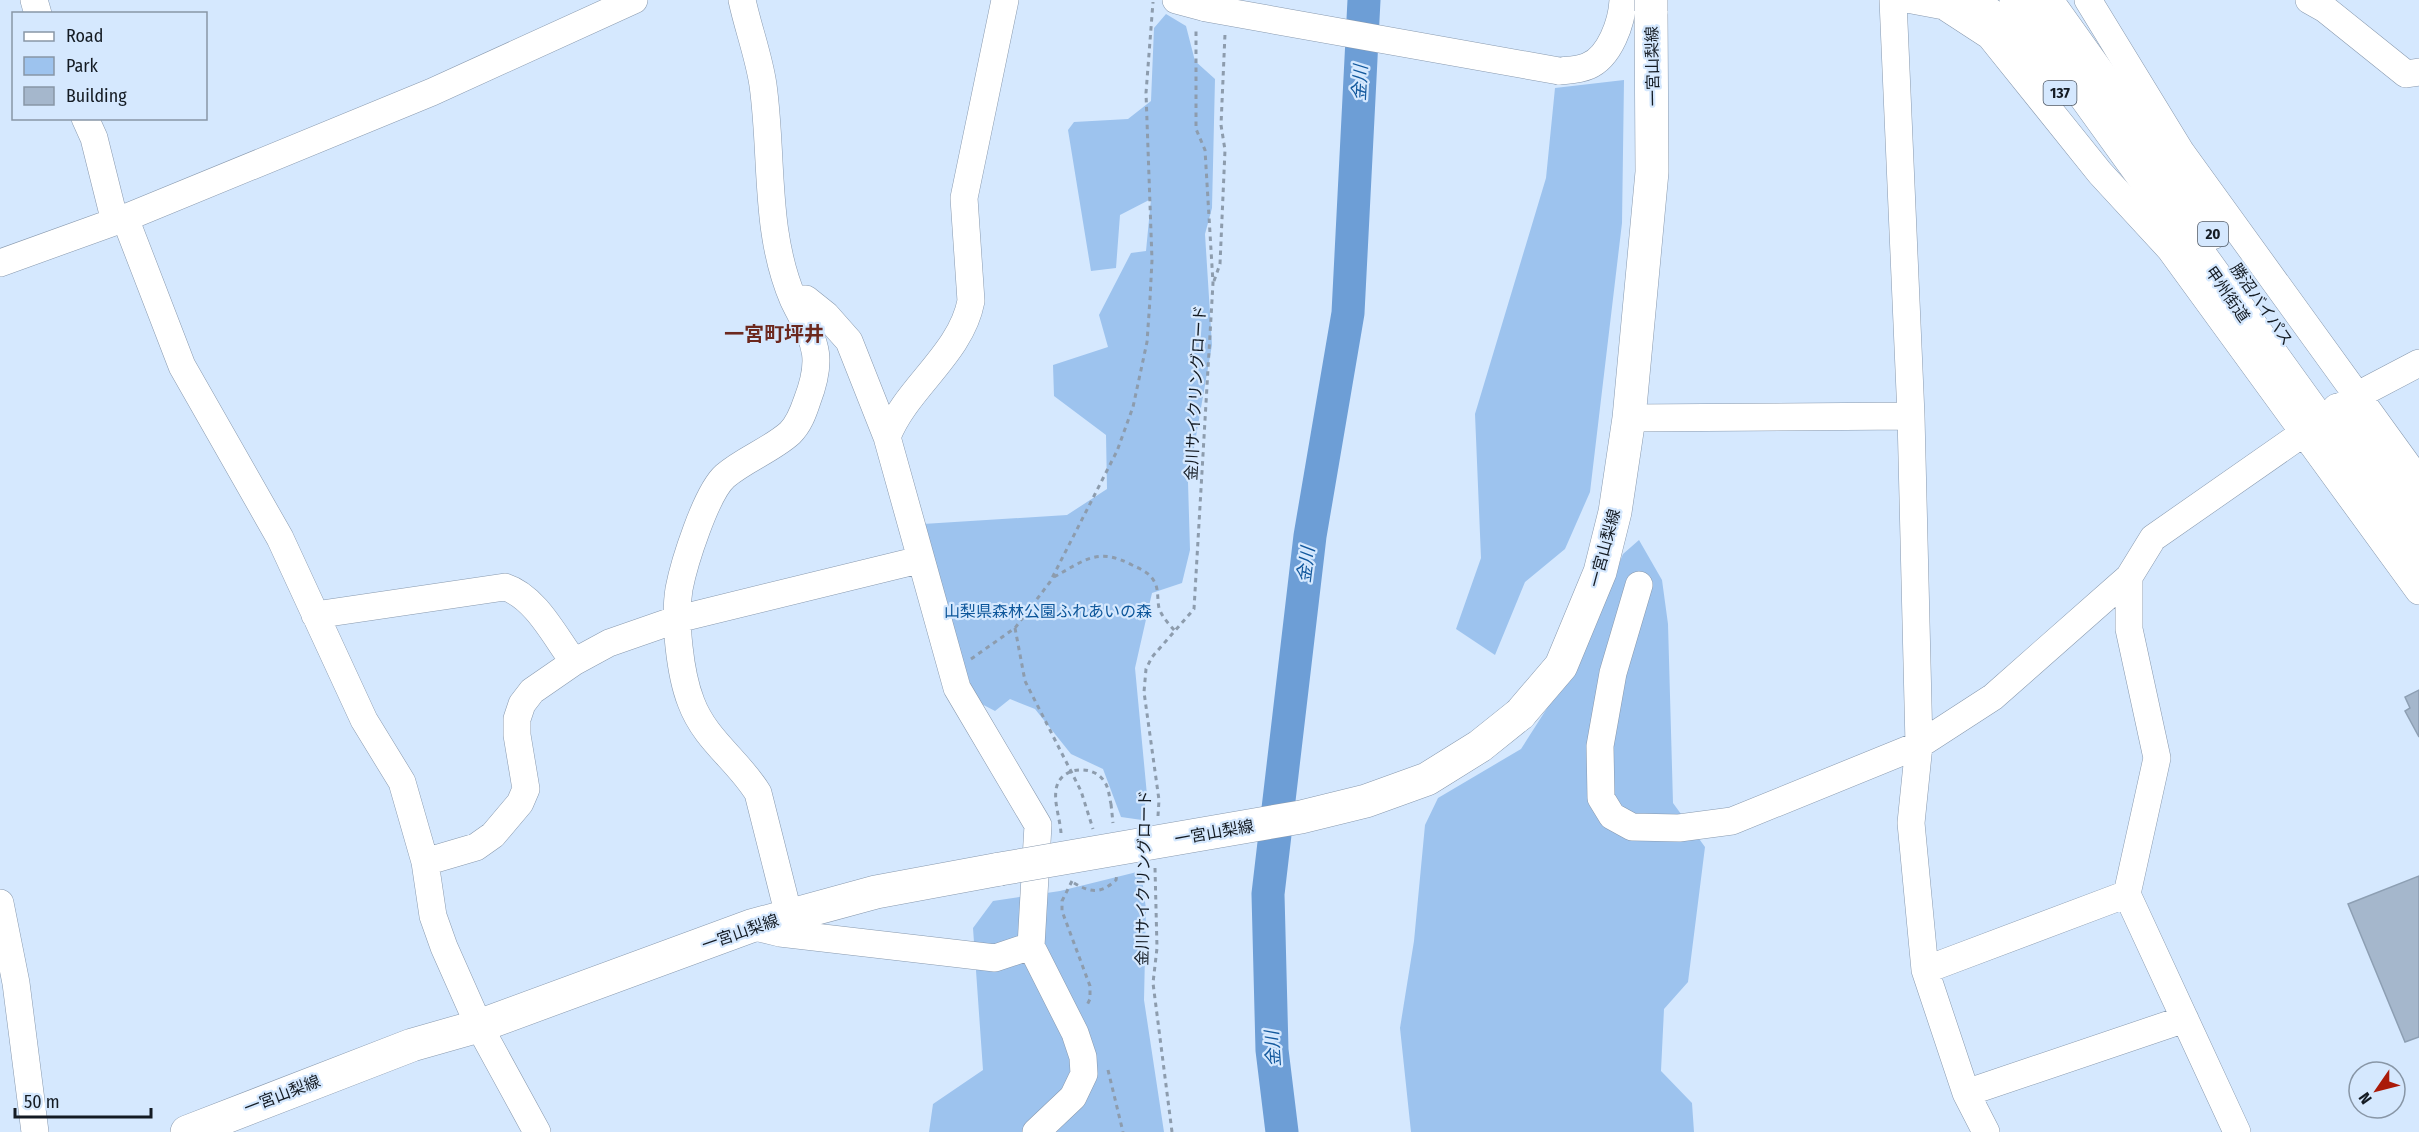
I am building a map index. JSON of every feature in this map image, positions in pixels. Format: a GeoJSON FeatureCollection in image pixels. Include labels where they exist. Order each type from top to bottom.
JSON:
{"type":"FeatureCollection","features":[{"type":"Feature","properties":{"kind":"main road","name":"137"},"geometry":{"type":"LineString","coordinates":[[1972,0],[2021,46],[2124,171],[2148,184]]}},
{"type":"Feature","properties":{"kind":"main road","name":"甲州街道"},"geometry":{"type":"LineString","coordinates":[[2016,0],[2148,184],[2330,415],[2419,559]]}},
{"type":"Feature","properties":{"kind":"main road","name":"勝沼バイパス"},"geometry":{"type":"LineString","coordinates":[[2046,0],[2330,415],[2419,518]]}},
{"type":"Feature","properties":{"kind":"main road"},"geometry":{"type":"LineString","coordinates":[[2064,0],[2090,37],[2088,59]]}},
{"type":"Feature","properties":{"kind":"main road","name":"一宮山梨線"},"geometry":{"type":"LineString","coordinates":[[187,1132],[412,1045],[479,1026],[751,926],[876,892],[1000,869],[1070,866],[1366,801],[1427,778],[1480,746],[1520,714],[1561,666],[1600,572],[1615,512],[1629,418],[1652,172],[1641,4]]}},
{"type":"Feature","properties":{"kind":"street"},"geometry":{"type":"LineString","coordinates":[[0,263],[120,220],[432,92],[634,0]]}},
{"type":"Feature","properties":{"kind":"street"},"geometry":{"type":"LineString","coordinates":[[742,0],[762,83],[773,232],[783,274],[814,343],[818,359],[816,379],[800,420],[791,432],[724,477],[709,500],[679,590],[678,619],[683,681],[707,735],[751,781],[758,793],[789,916]]}},
{"type":"Feature","properties":{"kind":"street"},"geometry":{"type":"LineString","coordinates":[[886,437],[893,421],[939,362],[968,317],[971,302],[964,198],[1005,0]]}},
{"type":"Feature","properties":{"kind":"street"},"geometry":{"type":"LineString","coordinates":[[1893,0],[1911,416],[1919,745],[1911,823],[1925,970],[1966,1093],[1986,1132]]}},
{"type":"Feature","properties":{"kind":"street"},"geometry":{"type":"LineString","coordinates":[[1912,0],[1944,6],[1990,36],[2100,172],[2170,249],[2330,415],[2419,482]]}},
{"type":"Feature","properties":{"kind":"street"},"geometry":{"type":"LineString","coordinates":[[2088,0],[2181,153],[2330,415],[2419,591]]}},
{"type":"Feature","properties":{"kind":"street"},"geometry":{"type":"LineString","coordinates":[[2309,0],[2325,9],[2412,73]]}},
{"type":"Feature","properties":{"kind":"street"},"geometry":{"type":"LineString","coordinates":[[1197,7],[1559,70],[1590,66],[1600,57],[1619,26],[1641,4]]}},
{"type":"Feature","properties":{"kind":"street"},"geometry":{"type":"LineString","coordinates":[[86,120],[94,138],[120,220],[182,366],[280,538],[364,720],[402,782],[425,862],[433,916],[479,1026],[537,1132]]}},
{"type":"Feature","properties":{"kind":"street"},"geometry":{"type":"LineString","coordinates":[[793,299],[806,299],[826,315],[849,341],[886,437],[952,672],[972,717],[1009,773],[1038,825],[1031,946],[1070,1023],[1083,1057],[1084,1074],[1073,1097],[1036,1132]]}},
{"type":"Feature","properties":{"kind":"street"},"geometry":{"type":"LineString","coordinates":[[1639,585],[1613,673],[1600,746],[1601,798],[1612,816],[1632,827],[1679,828],[1732,821],[1919,745],[1993,698],[2129,577],[2153,538],[2330,415],[2419,363]]}},
{"type":"Feature","properties":{"kind":"street"},"geometry":{"type":"LineString","coordinates":[[1629,418],[1911,416]]}},
{"type":"Feature","properties":{"kind":"street"},"geometry":{"type":"LineString","coordinates":[[425,862],[476,847],[493,835],[520,803],[526,789],[517,735],[517,719],[522,704],[532,691],[574,662],[618,639],[678,619],[919,560]]}},
{"type":"Feature","properties":{"kind":"street"},"geometry":{"type":"LineString","coordinates":[[2129,577],[2129,628],[2157,759],[2127,894],[2237,1132]]}},
{"type":"Feature","properties":{"kind":"street"},"geometry":{"type":"LineString","coordinates":[[315,615],[505,587],[517,591],[529,600],[574,662]]}},
{"type":"Feature","properties":{"kind":"street"},"geometry":{"type":"LineString","coordinates":[[1925,970],[2127,894]]}},
{"type":"Feature","properties":{"kind":"street"},"geometry":{"type":"LineString","coordinates":[[0,903],[8,987],[35,1132]]}},
{"type":"Feature","properties":{"kind":"street"},"geometry":{"type":"LineString","coordinates":[[751,926],[780,933],[995,958],[1031,946]]}},
{"type":"Feature","properties":{"kind":"street"},"geometry":{"type":"LineString","coordinates":[[1966,1093],[2185,1019]]}},
{"type":"Feature","properties":{"kind":"path"},"geometry":{"type":"LineString","coordinates":[[952,672],[1015,628],[1053,577],[1117,452],[1133,407],[1148,342],[1152,260],[1146,93],[1153,0]]}},
{"type":"Feature","properties":{"kind":"path","name":"金川サイクリングロード"},"geometry":{"type":"LineString","coordinates":[[1157,824],[1159,800],[1144,692],[1146,669],[1152,657],[1194,609],[1213,283],[1205,150],[1196,129],[1197,7]]}},
{"type":"Feature","properties":{"kind":"path","name":"金川サイクリングロード"},"geometry":{"type":"LineString","coordinates":[[1197,7],[1225,150],[1220,264],[1213,283]]}},
{"type":"Feature","properties":{"kind":"path"},"geometry":{"type":"LineString","coordinates":[[1053,577],[1082,561],[1106,554],[1115,556],[1150,574],[1155,583],[1161,612],[1174,632]]}},
{"type":"Feature","properties":{"kind":"path"},"geometry":{"type":"LineString","coordinates":[[1015,628],[1025,681],[1081,791],[1093,831]]}},
{"type":"Feature","properties":{"kind":"path"},"geometry":{"type":"LineString","coordinates":[[1070,1023],[1085,1010],[1090,999],[1090,986],[1062,911],[1070,866],[1056,797],[1059,781],[1075,770],[1094,771],[1103,780],[1111,804]]}},
{"type":"Feature","properties":{"kind":"path","name":"金川サイクリングロード"},"geometry":{"type":"LineString","coordinates":[[1155,859],[1157,948],[1153,983],[1172,1132]]}},
{"type":"Feature","properties":{"kind":"path"},"geometry":{"type":"LineString","coordinates":[[1083,1057],[1107,1068],[1123,1132]]}},
{"type":"Feature","properties":{"kind":"green space","name":"山梨県森林公園ふれあいの森"},"geometry":{"type":"Polygon","coordinates":[[[1166,14],[1186,26],[1195,61],[1215,79],[1212,208],[1205,234],[1212,345],[1188,482],[1190,550],[1182,583],[1152,593],[1135,668],[1147,795],[1142,820],[1121,817],[1103,769],[1071,754],[1035,709],[1010,699],[995,711],[976,701],[931,566],[923,524],[1067,515],[1107,489],[1106,435],[1054,396],[1053,365],[1108,347],[1099,315],[1131,253],[1146,251],[1151,199],[1120,215],[1116,268],[1091,271],[1068,130],[1074,122],[1128,119],[1151,101],[1154,28],[1166,14]]]}},
{"type":"Feature","properties":{"kind":"green space"},"geometry":{"type":"Polygon","coordinates":[[[1624,80],[1622,223],[1590,492],[1565,549],[1525,582],[1495,655],[1456,629],[1481,558],[1475,414],[1546,178],[1555,88],[1624,80]]]}},
{"type":"Feature","properties":{"kind":"green space"},"geometry":{"type":"Polygon","coordinates":[[[1639,540],[1662,580],[1668,624],[1673,803],[1705,847],[1688,982],[1664,1009],[1661,1071],[1692,1103],[1694,1132],[1411,1132],[1400,1028],[1414,941],[1425,825],[1438,798],[1521,749],[1581,655],[1623,554],[1639,540]]]}},
{"type":"Feature","properties":{"kind":"green space"},"geometry":{"type":"Polygon","coordinates":[[[1141,871],[1146,909],[1144,1000],[1164,1132],[929,1132],[933,1104],[983,1070],[973,928],[993,901],[1060,891],[1141,871]]]}},
{"type":"Feature","properties":{"kind":"building"},"geometry":{"type":"Polygon","coordinates":[[[2419,690],[2419,737],[2405,711],[2410,708],[2405,697],[2419,690]]]}},
{"type":"Feature","properties":{"kind":"building"},"geometry":{"type":"Polygon","coordinates":[[[2419,876],[2419,1037],[2405,1042],[2348,904],[2419,876]]]}},
{"type":"Feature","properties":{"kind":"waterway","name":"金川"},"geometry":{"type":"LineString","coordinates":[[1282,1132],[1272,1050],[1268,894],[1310,536],[1348,313],[1364,0]]}},
{"type":"Feature","properties":{"kind":"district","name":"一宮町坪井"},"geometry":{"type":"Point","coordinates":[774,334]}}]}
